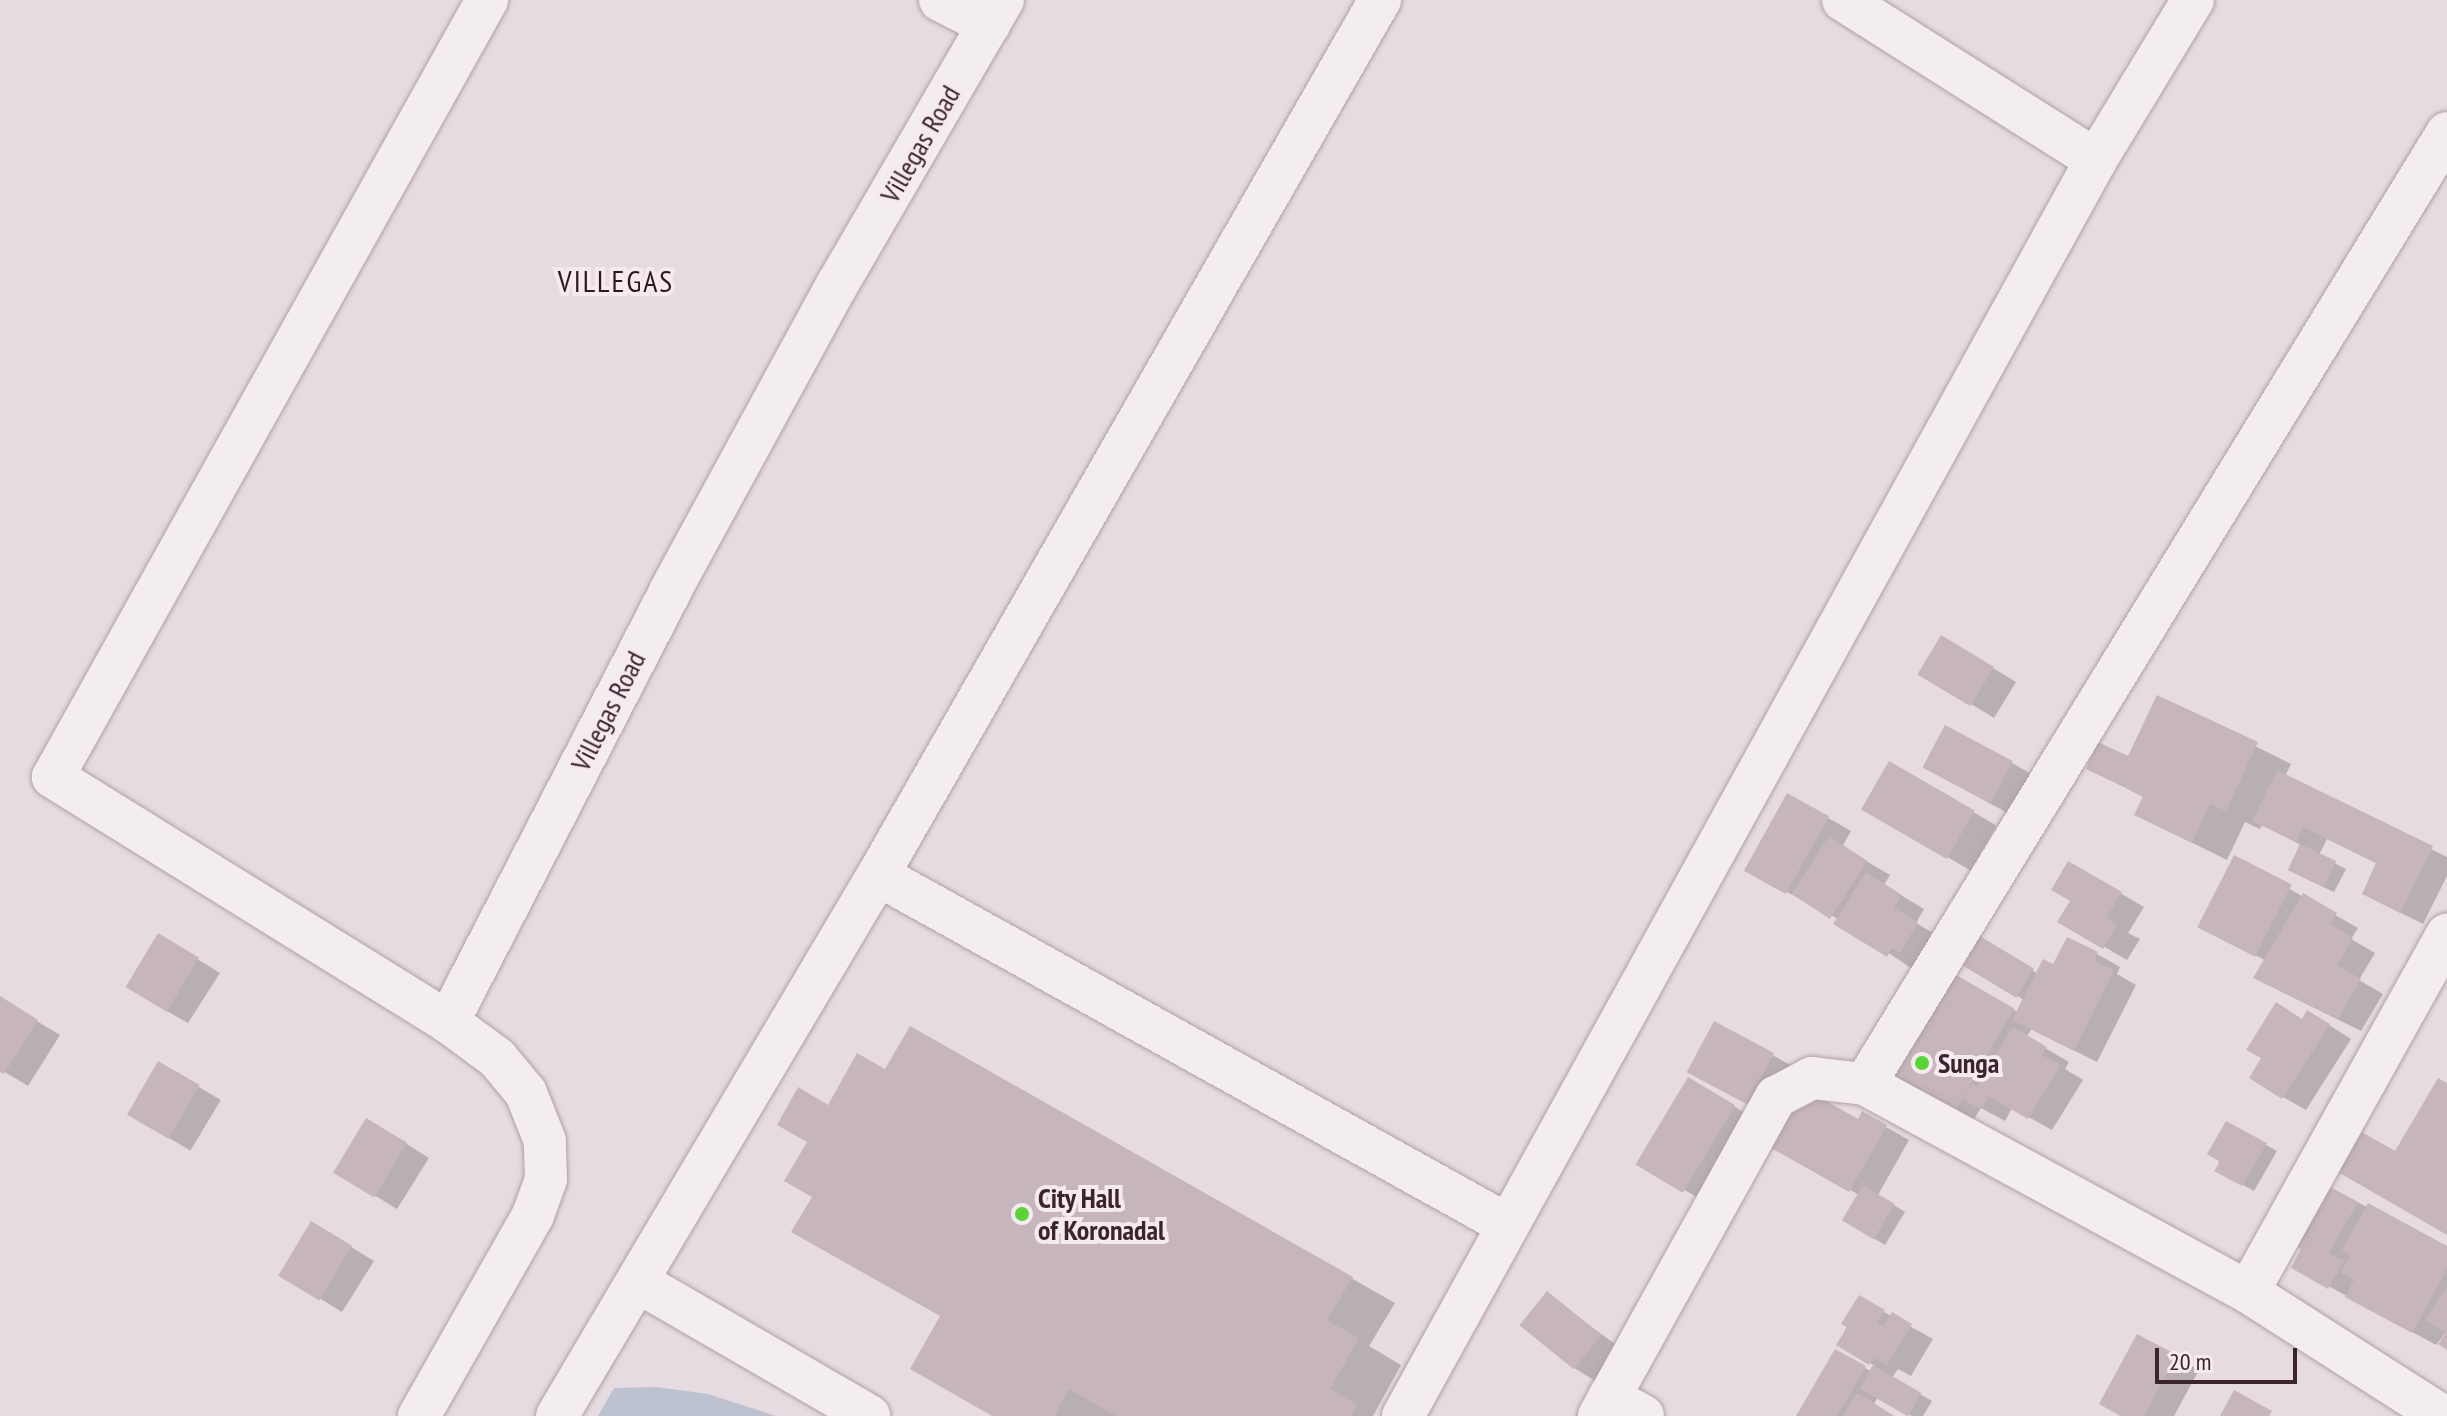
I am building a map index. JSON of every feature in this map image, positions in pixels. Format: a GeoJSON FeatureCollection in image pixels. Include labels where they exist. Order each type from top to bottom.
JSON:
{"type":"FeatureCollection","features":[{"type":"Feature","properties":{"kind":"street"},"geometry":{"type":"LineString","coordinates":[[419,1416],[533,1215],[546,1179],[545,1141],[526,1093],[497,1058],[448,1022],[53,777],[487,0]]}},
{"type":"Feature","properties":{"kind":"street"},"geometry":{"type":"LineString","coordinates":[[940,0],[996,13]]}},
{"type":"Feature","properties":{"kind":"street"},"geometry":{"type":"LineString","coordinates":[[557,1416],[640,1283],[878,875],[1380,0]]}},
{"type":"Feature","properties":{"kind":"street"},"geometry":{"type":"LineString","coordinates":[[1843,0],[2096,160]]}},
{"type":"Feature","properties":{"kind":"street"},"geometry":{"type":"LineString","coordinates":[[1403,1416],[1506,1224],[2096,160],[2193,0]]}},
{"type":"Feature","properties":{"kind":"street","name":"Villegas Road"},"geometry":{"type":"LineString","coordinates":[[448,1022],[670,591],[837,285],[996,13]]}},
{"type":"Feature","properties":{"kind":"street"},"geometry":{"type":"LineString","coordinates":[[1865,1084],[2447,133]]}},
{"type":"Feature","properties":{"kind":"street"},"geometry":{"type":"LineString","coordinates":[[878,875],[1506,1224]]}},
{"type":"Feature","properties":{"kind":"street"},"geometry":{"type":"LineString","coordinates":[[2248,1292],[2447,935]]}},
{"type":"Feature","properties":{"kind":"street"},"geometry":{"type":"LineString","coordinates":[[1617,1410],[1776,1097],[1812,1078],[1865,1084],[2248,1292],[2442,1416]]}},
{"type":"Feature","properties":{"kind":"street"},"geometry":{"type":"LineString","coordinates":[[640,1283],[869,1416]]}},
{"type":"Feature","properties":{"kind":"shaded area"},"geometry":{"type":"Polygon","coordinates":[[[656,1387],[708,1394],[776,1416],[598,1416],[614,1388],[656,1387]]]}},
{"type":"Feature","properties":{"kind":"building"},"geometry":{"type":"Polygon","coordinates":[[[1941,635],[1994,667],[1970,706],[1917,674],[1941,635]]]}},
{"type":"Feature","properties":{"kind":"building"},"geometry":{"type":"Polygon","coordinates":[[[2157,695],[2258,742],[2226,811],[2210,804],[2192,843],[2134,815],[2143,796],[2086,769],[2098,742],[2128,756],[2157,695]]]}},
{"type":"Feature","properties":{"kind":"building"},"geometry":{"type":"Polygon","coordinates":[[[1945,725],[2013,761],[1990,804],[1922,767],[1945,725]]]}},
{"type":"Feature","properties":{"kind":"building"},"geometry":{"type":"Polygon","coordinates":[[[1889,761],[1975,810],[1947,859],[1861,809],[1889,761]]]}},
{"type":"Feature","properties":{"kind":"building"},"geometry":{"type":"Polygon","coordinates":[[[2277,770],[2433,846],[2400,913],[2362,894],[2376,863],[2303,827],[2296,842],[2252,821],[2277,770]]]}},
{"type":"Feature","properties":{"kind":"building"},"geometry":{"type":"Polygon","coordinates":[[[1787,793],[1829,816],[1786,894],[1744,871],[1787,793]]]}},
{"type":"Feature","properties":{"kind":"building"},"geometry":{"type":"Polygon","coordinates":[[[1829,836],[1868,861],[1830,919],[1791,894],[1829,836]]]}},
{"type":"Feature","properties":{"kind":"building"},"geometry":{"type":"Polygon","coordinates":[[[2300,844],[2336,861],[2324,887],[2288,870],[2300,844]]]}},
{"type":"Feature","properties":{"kind":"building"},"geometry":{"type":"Polygon","coordinates":[[[2234,855],[2292,885],[2255,957],[2197,927],[2234,855]]]}},
{"type":"Feature","properties":{"kind":"building"},"geometry":{"type":"Polygon","coordinates":[[[2068,861],[2122,892],[2106,918],[2118,925],[2103,949],[2057,922],[2070,901],[2051,890],[2068,861]]]}},
{"type":"Feature","properties":{"kind":"building"},"geometry":{"type":"Polygon","coordinates":[[[1866,872],[1902,895],[1894,908],[1918,922],[1900,953],[1892,948],[1887,957],[1833,924],[1866,872]]]}},
{"type":"Feature","properties":{"kind":"building"},"geometry":{"type":"Polygon","coordinates":[[[2303,893],[2337,913],[2330,924],[2353,938],[2337,965],[2361,979],[2338,1019],[2253,978],[2303,893]]]}},
{"type":"Feature","properties":{"kind":"building"},"geometry":{"type":"Polygon","coordinates":[[[1973,932],[2034,969],[2016,998],[1955,961],[1973,932]]]}},
{"type":"Feature","properties":{"kind":"building"},"geometry":{"type":"Polygon","coordinates":[[[158,933],[199,958],[167,1012],[126,987],[158,933]]]}},
{"type":"Feature","properties":{"kind":"building"},"geometry":{"type":"Polygon","coordinates":[[[2067,937],[2098,952],[2094,961],[2114,970],[2074,1051],[2012,1020],[2043,959],[2053,964],[2067,937]]]}},
{"type":"Feature","properties":{"kind":"building"},"geometry":{"type":"Polygon","coordinates":[[[1951,972],[2014,1008],[1952,1117],[1889,1080],[1951,972]]]}},
{"type":"Feature","properties":{"kind":"building"},"geometry":{"type":"Polygon","coordinates":[[[0,996],[38,1020],[4,1074],[0,1072],[0,996]]]}},
{"type":"Feature","properties":{"kind":"building"},"geometry":{"type":"Polygon","coordinates":[[[2276,1002],[2302,1019],[2307,1010],[2330,1024],[2282,1099],[2249,1078],[2261,1058],[2246,1050],[2276,1002]]]}},
{"type":"Feature","properties":{"kind":"building"},"geometry":{"type":"Polygon","coordinates":[[[1714,1021],[1774,1053],[1747,1104],[1687,1072],[1714,1021]]]}},
{"type":"Feature","properties":{"kind":"building","name":"City Hall of Koronadal"},"geometry":{"type":"Polygon","coordinates":[[[910,1026],[1353,1277],[1327,1320],[1359,1338],[1330,1389],[1358,1405],[1351,1416],[1116,1416],[1069,1389],[1054,1416],[992,1416],[910,1369],[940,1316],[791,1232],[812,1197],[784,1181],[807,1142],[777,1125],[798,1087],[828,1105],[857,1053],[885,1069],[910,1026]]]}},
{"type":"Feature","properties":{"kind":"building"},"geometry":{"type":"Polygon","coordinates":[[[2013,1027],[2047,1047],[2042,1055],[2061,1065],[2028,1119],[1988,1096],[1981,1109],[1962,1099],[1972,1084],[1977,1087],[2013,1027]]]}},
{"type":"Feature","properties":{"kind":"building"},"geometry":{"type":"Polygon","coordinates":[[[158,1061],[200,1085],[169,1139],[127,1115],[158,1061]]]}},
{"type":"Feature","properties":{"kind":"building"},"geometry":{"type":"Polygon","coordinates":[[[1688,1077],[1735,1105],[1683,1193],[1635,1164],[1688,1077]]]}},
{"type":"Feature","properties":{"kind":"building"},"geometry":{"type":"Polygon","coordinates":[[[2438,1078],[2447,1083],[2447,1235],[2338,1172],[2362,1132],[2395,1151],[2438,1078]]]}},
{"type":"Feature","properties":{"kind":"building"},"geometry":{"type":"Polygon","coordinates":[[[1807,1090],[1858,1119],[1862,1111],[1887,1125],[1849,1192],[1766,1145],[1807,1090]]]}},
{"type":"Feature","properties":{"kind":"building"},"geometry":{"type":"Polygon","coordinates":[[[366,1118],[407,1143],[374,1198],[333,1173],[366,1118]]]}},
{"type":"Feature","properties":{"kind":"building"},"geometry":{"type":"Polygon","coordinates":[[[2226,1121],[2267,1143],[2242,1186],[2214,1171],[2220,1162],[2207,1154],[2226,1121]]]}},
{"type":"Feature","properties":{"kind":"building"},"geometry":{"type":"Polygon","coordinates":[[[2323,1183],[2358,1202],[2329,1253],[2344,1261],[2328,1289],[2291,1268],[2301,1249],[2289,1242],[2323,1183]]]}},
{"type":"Feature","properties":{"kind":"building"},"geometry":{"type":"Polygon","coordinates":[[[1863,1185],[1895,1204],[1874,1239],[1842,1220],[1863,1185]]]}},
{"type":"Feature","properties":{"kind":"building"},"geometry":{"type":"Polygon","coordinates":[[[2368,1203],[2447,1246],[2447,1269],[2412,1333],[2345,1297],[2354,1280],[2340,1272],[2350,1255],[2342,1250],[2368,1203]]]}},
{"type":"Feature","properties":{"kind":"building"},"geometry":{"type":"Polygon","coordinates":[[[311,1221],[352,1246],[319,1301],[278,1276],[311,1221]]]}},
{"type":"Feature","properties":{"kind":"building"},"geometry":{"type":"Polygon","coordinates":[[[2447,1286],[2447,1350],[2438,1344],[2446,1333],[2425,1320],[2447,1286]]]}},
{"type":"Feature","properties":{"kind":"building"},"geometry":{"type":"Polygon","coordinates":[[[1547,1291],[1601,1335],[1574,1369],[1519,1325],[1547,1291]]]}},
{"type":"Feature","properties":{"kind":"building"},"geometry":{"type":"Polygon","coordinates":[[[1859,1295],[1885,1310],[1877,1323],[1883,1326],[1892,1312],[1912,1324],[1887,1365],[1874,1358],[1869,1365],[1836,1345],[1847,1327],[1841,1324],[1859,1295]]]}},
{"type":"Feature","properties":{"kind":"building"},"geometry":{"type":"Polygon","coordinates":[[[2137,1334],[2177,1355],[2144,1416],[2120,1416],[2099,1404],[2137,1334]]]}},
{"type":"Feature","properties":{"kind":"building"},"geometry":{"type":"Polygon","coordinates":[[[1835,1349],[1866,1366],[1837,1416],[1796,1416],[1835,1349]]]}},
{"type":"Feature","properties":{"kind":"building"},"geometry":{"type":"Polygon","coordinates":[[[1873,1365],[1921,1393],[1907,1416],[1860,1388],[1873,1365]]]}},
{"type":"Feature","properties":{"kind":"building"},"geometry":{"type":"Polygon","coordinates":[[[2234,1390],[2272,1411],[2269,1416],[2220,1416],[2234,1390]]]}},
{"type":"Feature","properties":{"kind":"building"},"geometry":{"type":"Polygon","coordinates":[[[1857,1393],[1866,1398],[1894,1416],[1843,1416],[1857,1393]]]}},
{"type":"Feature","properties":{"kind":"place","name":"Sunga"},"geometry":{"type":"Point","coordinates":[1922,1063]}},
{"type":"Feature","properties":{"kind":"place","name":"City Hall of Koronadal"},"geometry":{"type":"Point","coordinates":[1022,1214]}},
{"type":"Feature","properties":{"kind":"district","name":"VILLEGAS"},"geometry":{"type":"Point","coordinates":[616,281]}}]}
